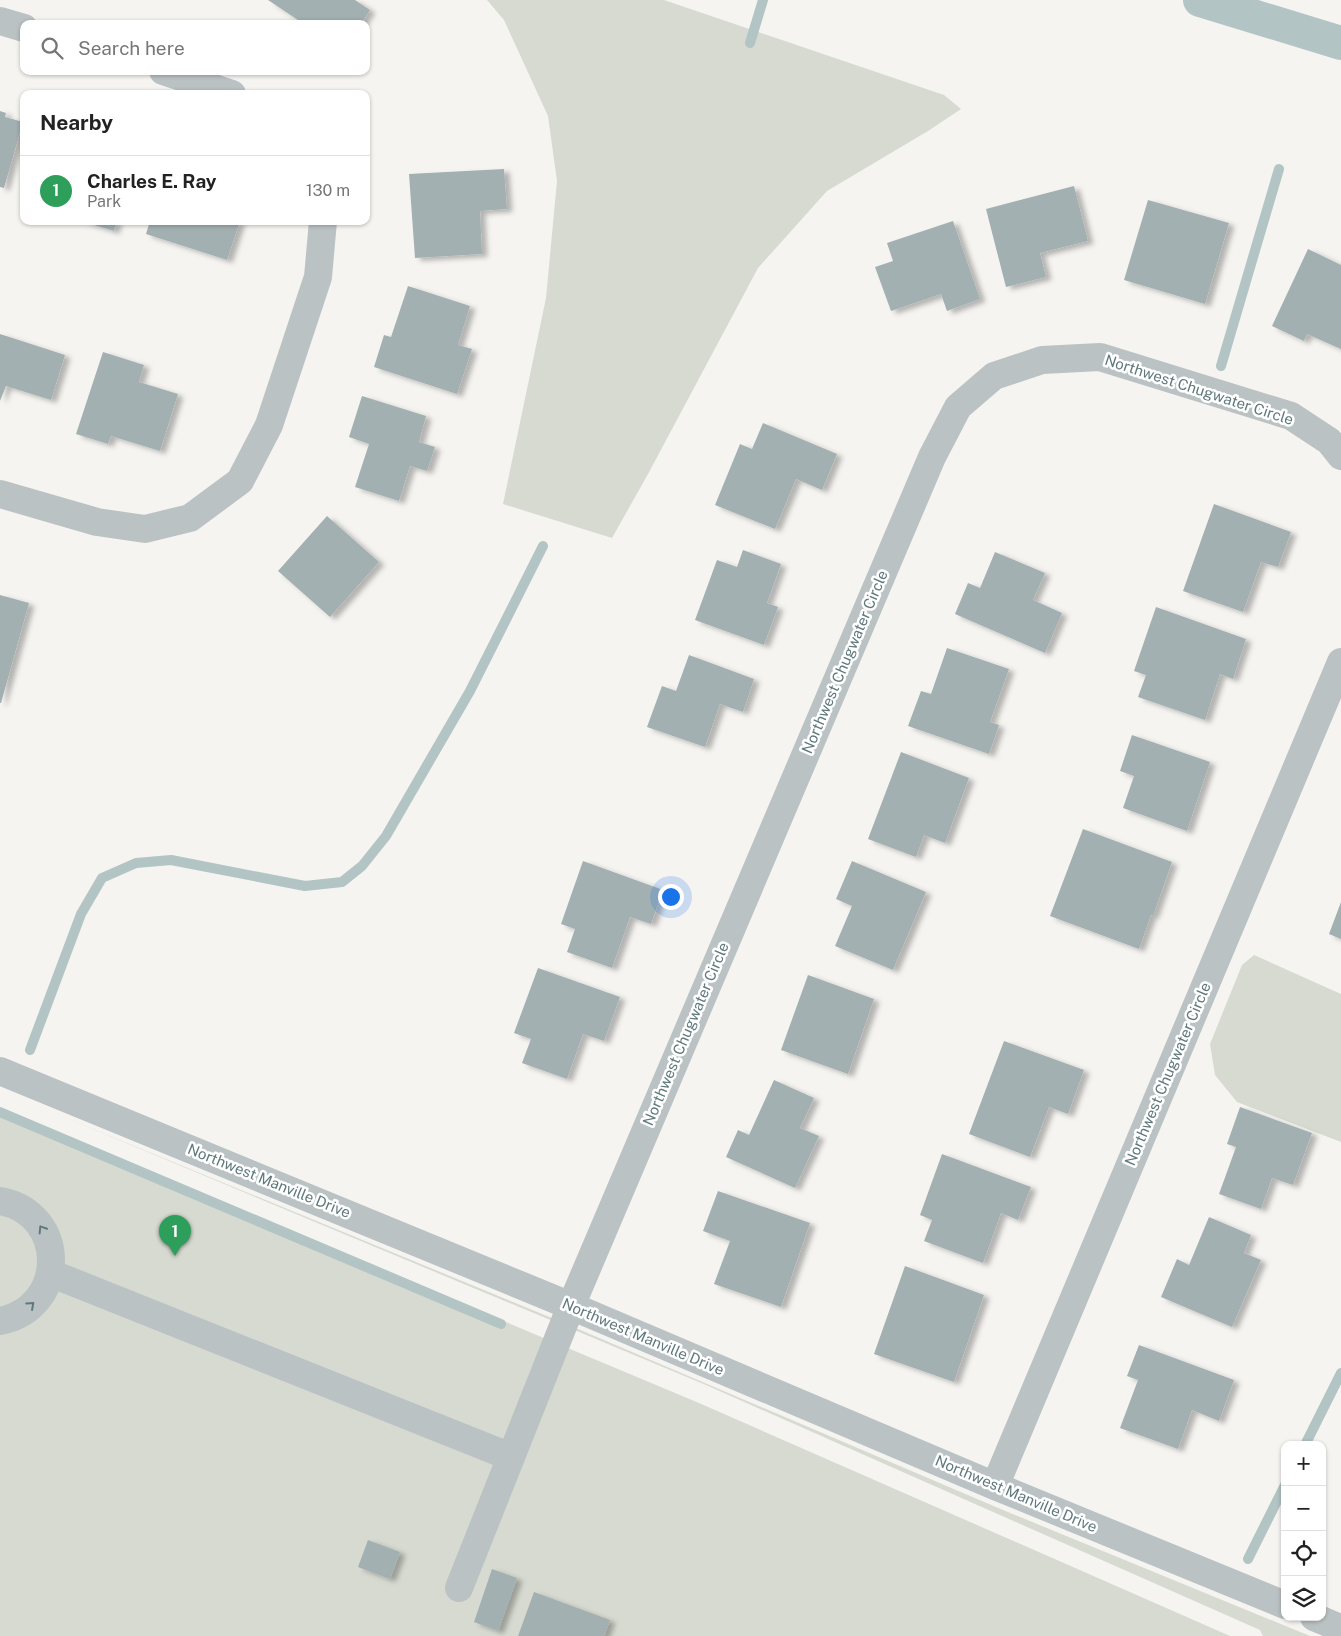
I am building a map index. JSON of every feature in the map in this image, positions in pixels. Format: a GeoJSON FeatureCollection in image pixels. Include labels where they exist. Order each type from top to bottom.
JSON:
{"type":"FeatureCollection","features":[{"type":"Feature","properties":{"kind":"street"},"geometry":{"type":"LineString","coordinates":[[0,21],[20,27]]}},
{"type":"Feature","properties":{"kind":"street"},"geometry":{"type":"LineString","coordinates":[[175,75],[220,90]]}},
{"type":"Feature","properties":{"kind":"street"},"geometry":{"type":"LineString","coordinates":[[0,494],[97,522],[145,528],[190,518],[240,481],[269,425],[318,277],[322,225]]}},
{"type":"Feature","properties":{"kind":"street","name":"Northwest Chugwater Circle"},"geometry":{"type":"LineString","coordinates":[[459,1588],[571,1306],[932,457],[958,407],[994,376],[1042,360],[1100,357],[1291,416],[1330,441],[1341,456]]}},
{"type":"Feature","properties":{"kind":"street","name":"Northwest Chugwater Circle"},"geometry":{"type":"LineString","coordinates":[[995,1486],[1341,662]]}},
{"type":"Feature","properties":{"kind":"street","name":"Northwest Manville Drive"},"geometry":{"type":"LineString","coordinates":[[0,1070],[571,1306],[995,1486],[1281,1603]]}},
{"type":"Feature","properties":{"kind":"street"},"geometry":{"type":"LineString","coordinates":[[0,1201],[19,1207],[33,1218],[44,1232],[52,1258],[50,1273],[44,1291],[34,1303],[14,1317],[0,1321]]}},
{"type":"Feature","properties":{"kind":"street"},"geometry":{"type":"LineString","coordinates":[[50,1273],[511,1458]]}},
{"type":"Feature","properties":{"kind":"street"},"geometry":{"type":"LineString","coordinates":[[1324,1621],[1341,1628],[1337,1636]]}},
{"type":"Feature","properties":{"kind":"shaded area"},"geometry":{"type":"Polygon","coordinates":[[[487,0],[664,0],[944,95],[961,109],[928,131],[827,191],[758,268],[612,538],[503,504],[546,298],[557,181],[548,116],[504,20],[487,0]]]}},
{"type":"Feature","properties":{"kind":"shaded area"},"geometry":{"type":"Polygon","coordinates":[[[1254,955],[1341,994],[1341,1142],[1237,1102],[1215,1075],[1210,1044],[1242,965],[1254,955]]]}},
{"type":"Feature","properties":{"kind":"shaded area"},"geometry":{"type":"Polygon","coordinates":[[[0,1110],[699,1403],[1230,1636],[0,1636],[0,1110]]]}},
{"type":"Feature","properties":{"kind":"shaded area"},"geometry":{"type":"Polygon","coordinates":[[[59,1115],[564,1323],[1003,1510],[1310,1636],[1263,1636],[1260,1630],[706,1385],[59,1115]]]}},
{"type":"Feature","properties":{"kind":"building"},"geometry":{"type":"Polygon","coordinates":[[[268,0],[355,0],[370,10],[364,20],[298,20],[268,0]]]}},
{"type":"Feature","properties":{"kind":"building"},"geometry":{"type":"Polygon","coordinates":[[[0,111],[6,113],[5,117],[20,121],[20,132],[4,188],[0,187],[0,111]]]}},
{"type":"Feature","properties":{"kind":"building"},"geometry":{"type":"Polygon","coordinates":[[[504,169],[507,209],[480,211],[482,254],[415,258],[409,174],[504,169]]]}},
{"type":"Feature","properties":{"kind":"building"},"geometry":{"type":"Polygon","coordinates":[[[1074,186],[1088,241],[1040,253],[1046,277],[1006,287],[986,209],[1074,186]]]}},
{"type":"Feature","properties":{"kind":"building"},"geometry":{"type":"Polygon","coordinates":[[[1148,200],[1229,223],[1205,304],[1124,280],[1148,200]]]}},
{"type":"Feature","properties":{"kind":"building"},"geometry":{"type":"Polygon","coordinates":[[[953,221],[980,299],[947,311],[941,294],[891,311],[875,267],[893,261],[887,243],[953,221]]]}},
{"type":"Feature","properties":{"kind":"building"},"geometry":{"type":"Polygon","coordinates":[[[94,225],[116,225],[114,231],[94,225]]]}},
{"type":"Feature","properties":{"kind":"building"},"geometry":{"type":"Polygon","coordinates":[[[149,225],[239,225],[227,260],[146,234],[149,225]]]}},
{"type":"Feature","properties":{"kind":"building"},"geometry":{"type":"Polygon","coordinates":[[[1308,249],[1341,265],[1341,349],[1307,334],[1304,341],[1272,326],[1308,249]]]}},
{"type":"Feature","properties":{"kind":"building"},"geometry":{"type":"Polygon","coordinates":[[[408,286],[470,306],[458,345],[472,349],[457,394],[374,367],[384,335],[391,337],[408,286]]]}},
{"type":"Feature","properties":{"kind":"building"},"geometry":{"type":"Polygon","coordinates":[[[0,334],[65,355],[51,400],[6,386],[0,401],[0,334]]]}},
{"type":"Feature","properties":{"kind":"building"},"geometry":{"type":"Polygon","coordinates":[[[103,352],[144,365],[139,382],[178,394],[160,451],[111,436],[108,444],[76,434],[103,352]]]}},
{"type":"Feature","properties":{"kind":"building"},"geometry":{"type":"Polygon","coordinates":[[[362,396],[426,416],[419,442],[435,447],[427,471],[410,466],[399,501],[355,487],[369,444],[349,437],[362,396]]]}},
{"type":"Feature","properties":{"kind":"building"},"geometry":{"type":"Polygon","coordinates":[[[763,423],[837,454],[822,490],[796,479],[775,529],[715,505],[740,444],[752,449],[763,423]]]}},
{"type":"Feature","properties":{"kind":"building"},"geometry":{"type":"Polygon","coordinates":[[[1214,504],[1291,532],[1278,567],[1261,562],[1243,612],[1183,591],[1214,504]]]}},
{"type":"Feature","properties":{"kind":"building"},"geometry":{"type":"Polygon","coordinates":[[[327,516],[379,562],[330,617],[278,571],[327,516]]]}},
{"type":"Feature","properties":{"kind":"building"},"geometry":{"type":"Polygon","coordinates":[[[743,550],[781,564],[767,603],[778,607],[764,645],[695,620],[717,560],[737,567],[743,550]]]}},
{"type":"Feature","properties":{"kind":"building"},"geometry":{"type":"Polygon","coordinates":[[[995,552],[1045,573],[1033,600],[1062,613],[1045,653],[955,614],[968,583],[980,588],[995,552]]]}},
{"type":"Feature","properties":{"kind":"building"},"geometry":{"type":"Polygon","coordinates":[[[0,595],[29,603],[1,703],[0,703],[0,595]]]}},
{"type":"Feature","properties":{"kind":"building"},"geometry":{"type":"Polygon","coordinates":[[[1156,607],[1246,639],[1233,679],[1220,674],[1205,720],[1138,697],[1146,675],[1134,671],[1156,607]]]}},
{"type":"Feature","properties":{"kind":"building"},"geometry":{"type":"Polygon","coordinates":[[[947,648],[1009,669],[990,722],[999,725],[989,754],[908,726],[921,691],[931,694],[947,648]]]}},
{"type":"Feature","properties":{"kind":"building"},"geometry":{"type":"Polygon","coordinates":[[[689,655],[754,679],[743,712],[720,704],[705,747],[647,727],[662,686],[676,691],[689,655]]]}},
{"type":"Feature","properties":{"kind":"building"},"geometry":{"type":"Polygon","coordinates":[[[1132,735],[1210,762],[1187,831],[1123,808],[1134,776],[1120,771],[1132,735]]]}},
{"type":"Feature","properties":{"kind":"building"},"geometry":{"type":"Polygon","coordinates":[[[901,752],[969,778],[945,843],[924,835],[916,857],[868,839],[901,752]]]}},
{"type":"Feature","properties":{"kind":"building"},"geometry":{"type":"Polygon","coordinates":[[[1083,829],[1172,862],[1139,949],[1050,916],[1083,829]]]}},
{"type":"Feature","properties":{"kind":"building"},"geometry":{"type":"Polygon","coordinates":[[[583,861],[663,890],[651,924],[630,917],[612,968],[567,952],[575,929],[561,924],[583,861]]]}},
{"type":"Feature","properties":{"kind":"building"},"geometry":{"type":"Polygon","coordinates":[[[852,861],[926,892],[893,970],[835,946],[852,906],[836,899],[852,861]]]}},
{"type":"Feature","properties":{"kind":"building"},"geometry":{"type":"Polygon","coordinates":[[[1341,902],[1341,939],[1329,934],[1341,902]]]}},
{"type":"Feature","properties":{"kind":"building"},"geometry":{"type":"Polygon","coordinates":[[[538,968],[620,997],[604,1041],[583,1034],[567,1079],[522,1063],[531,1039],[514,1033],[538,968]]]}},
{"type":"Feature","properties":{"kind":"building"},"geometry":{"type":"Polygon","coordinates":[[[808,975],[874,999],[848,1074],[781,1050],[808,975]]]}},
{"type":"Feature","properties":{"kind":"building"},"geometry":{"type":"Polygon","coordinates":[[[1004,1041],[1084,1070],[1068,1114],[1049,1107],[1030,1157],[969,1134],[1004,1041]]]}},
{"type":"Feature","properties":{"kind":"building"},"geometry":{"type":"Polygon","coordinates":[[[774,1080],[814,1098],[800,1128],[819,1136],[795,1188],[726,1157],[738,1130],[749,1135],[774,1080]]]}},
{"type":"Feature","properties":{"kind":"building"},"geometry":{"type":"Polygon","coordinates":[[[1240,1107],[1312,1133],[1293,1185],[1272,1178],[1261,1209],[1219,1194],[1236,1147],[1227,1144],[1240,1107]]]}},
{"type":"Feature","properties":{"kind":"building"},"geometry":{"type":"Polygon","coordinates":[[[942,1154],[1031,1187],[1018,1220],[1001,1213],[983,1263],[924,1241],[932,1220],[920,1215],[942,1154]]]}},
{"type":"Feature","properties":{"kind":"building"},"geometry":{"type":"Polygon","coordinates":[[[718,1191],[810,1223],[781,1307],[714,1284],[730,1241],[703,1231],[718,1191]]]}},
{"type":"Feature","properties":{"kind":"building"},"geometry":{"type":"Polygon","coordinates":[[[1209,1217],[1251,1235],[1244,1253],[1261,1260],[1232,1327],[1161,1297],[1177,1259],[1189,1265],[1209,1217]]]}},
{"type":"Feature","properties":{"kind":"building"},"geometry":{"type":"Polygon","coordinates":[[[905,1266],[984,1295],[954,1382],[874,1354],[905,1266]]]}},
{"type":"Feature","properties":{"kind":"building"},"geometry":{"type":"Polygon","coordinates":[[[1139,1345],[1234,1380],[1219,1421],[1192,1410],[1178,1449],[1120,1428],[1138,1380],[1127,1376],[1139,1345]]]}},
{"type":"Feature","properties":{"kind":"building"},"geometry":{"type":"Polygon","coordinates":[[[368,1540],[400,1552],[390,1579],[358,1567],[368,1540]]]}},
{"type":"Feature","properties":{"kind":"building"},"geometry":{"type":"Polygon","coordinates":[[[492,1569],[517,1578],[498,1631],[474,1622],[492,1569]]]}},
{"type":"Feature","properties":{"kind":"building"},"geometry":{"type":"Polygon","coordinates":[[[534,1592],[610,1620],[604,1636],[518,1636],[534,1592]]]}},
{"type":"Feature","properties":{"kind":"waterway"},"geometry":{"type":"LineString","coordinates":[[750,43],[763,0]]}},
{"type":"Feature","properties":{"kind":"waterway"},"geometry":{"type":"LineString","coordinates":[[1200,0],[1341,43]]}},
{"type":"Feature","properties":{"kind":"waterway"},"geometry":{"type":"LineString","coordinates":[[1221,366],[1279,169]]}},
{"type":"Feature","properties":{"kind":"waterway"},"geometry":{"type":"LineString","coordinates":[[30,1050],[81,914],[102,878],[136,863],[171,860],[305,886],[342,882],[362,866],[386,836],[470,691],[543,546]]}},
{"type":"Feature","properties":{"kind":"waterway"},"geometry":{"type":"LineString","coordinates":[[0,1112],[501,1324]]}},
{"type":"Feature","properties":{"kind":"waterway"},"geometry":{"type":"LineString","coordinates":[[1307,1441],[1341,1373]]}},
{"type":"Feature","properties":{"kind":"waterway"},"geometry":{"type":"LineString","coordinates":[[1248,1559],[1284,1486]]}},
{"type":"Feature","properties":{"kind":"place","name":"Charles E. Ray"},"geometry":{"type":"Point","coordinates":[175,1256]}}]}
